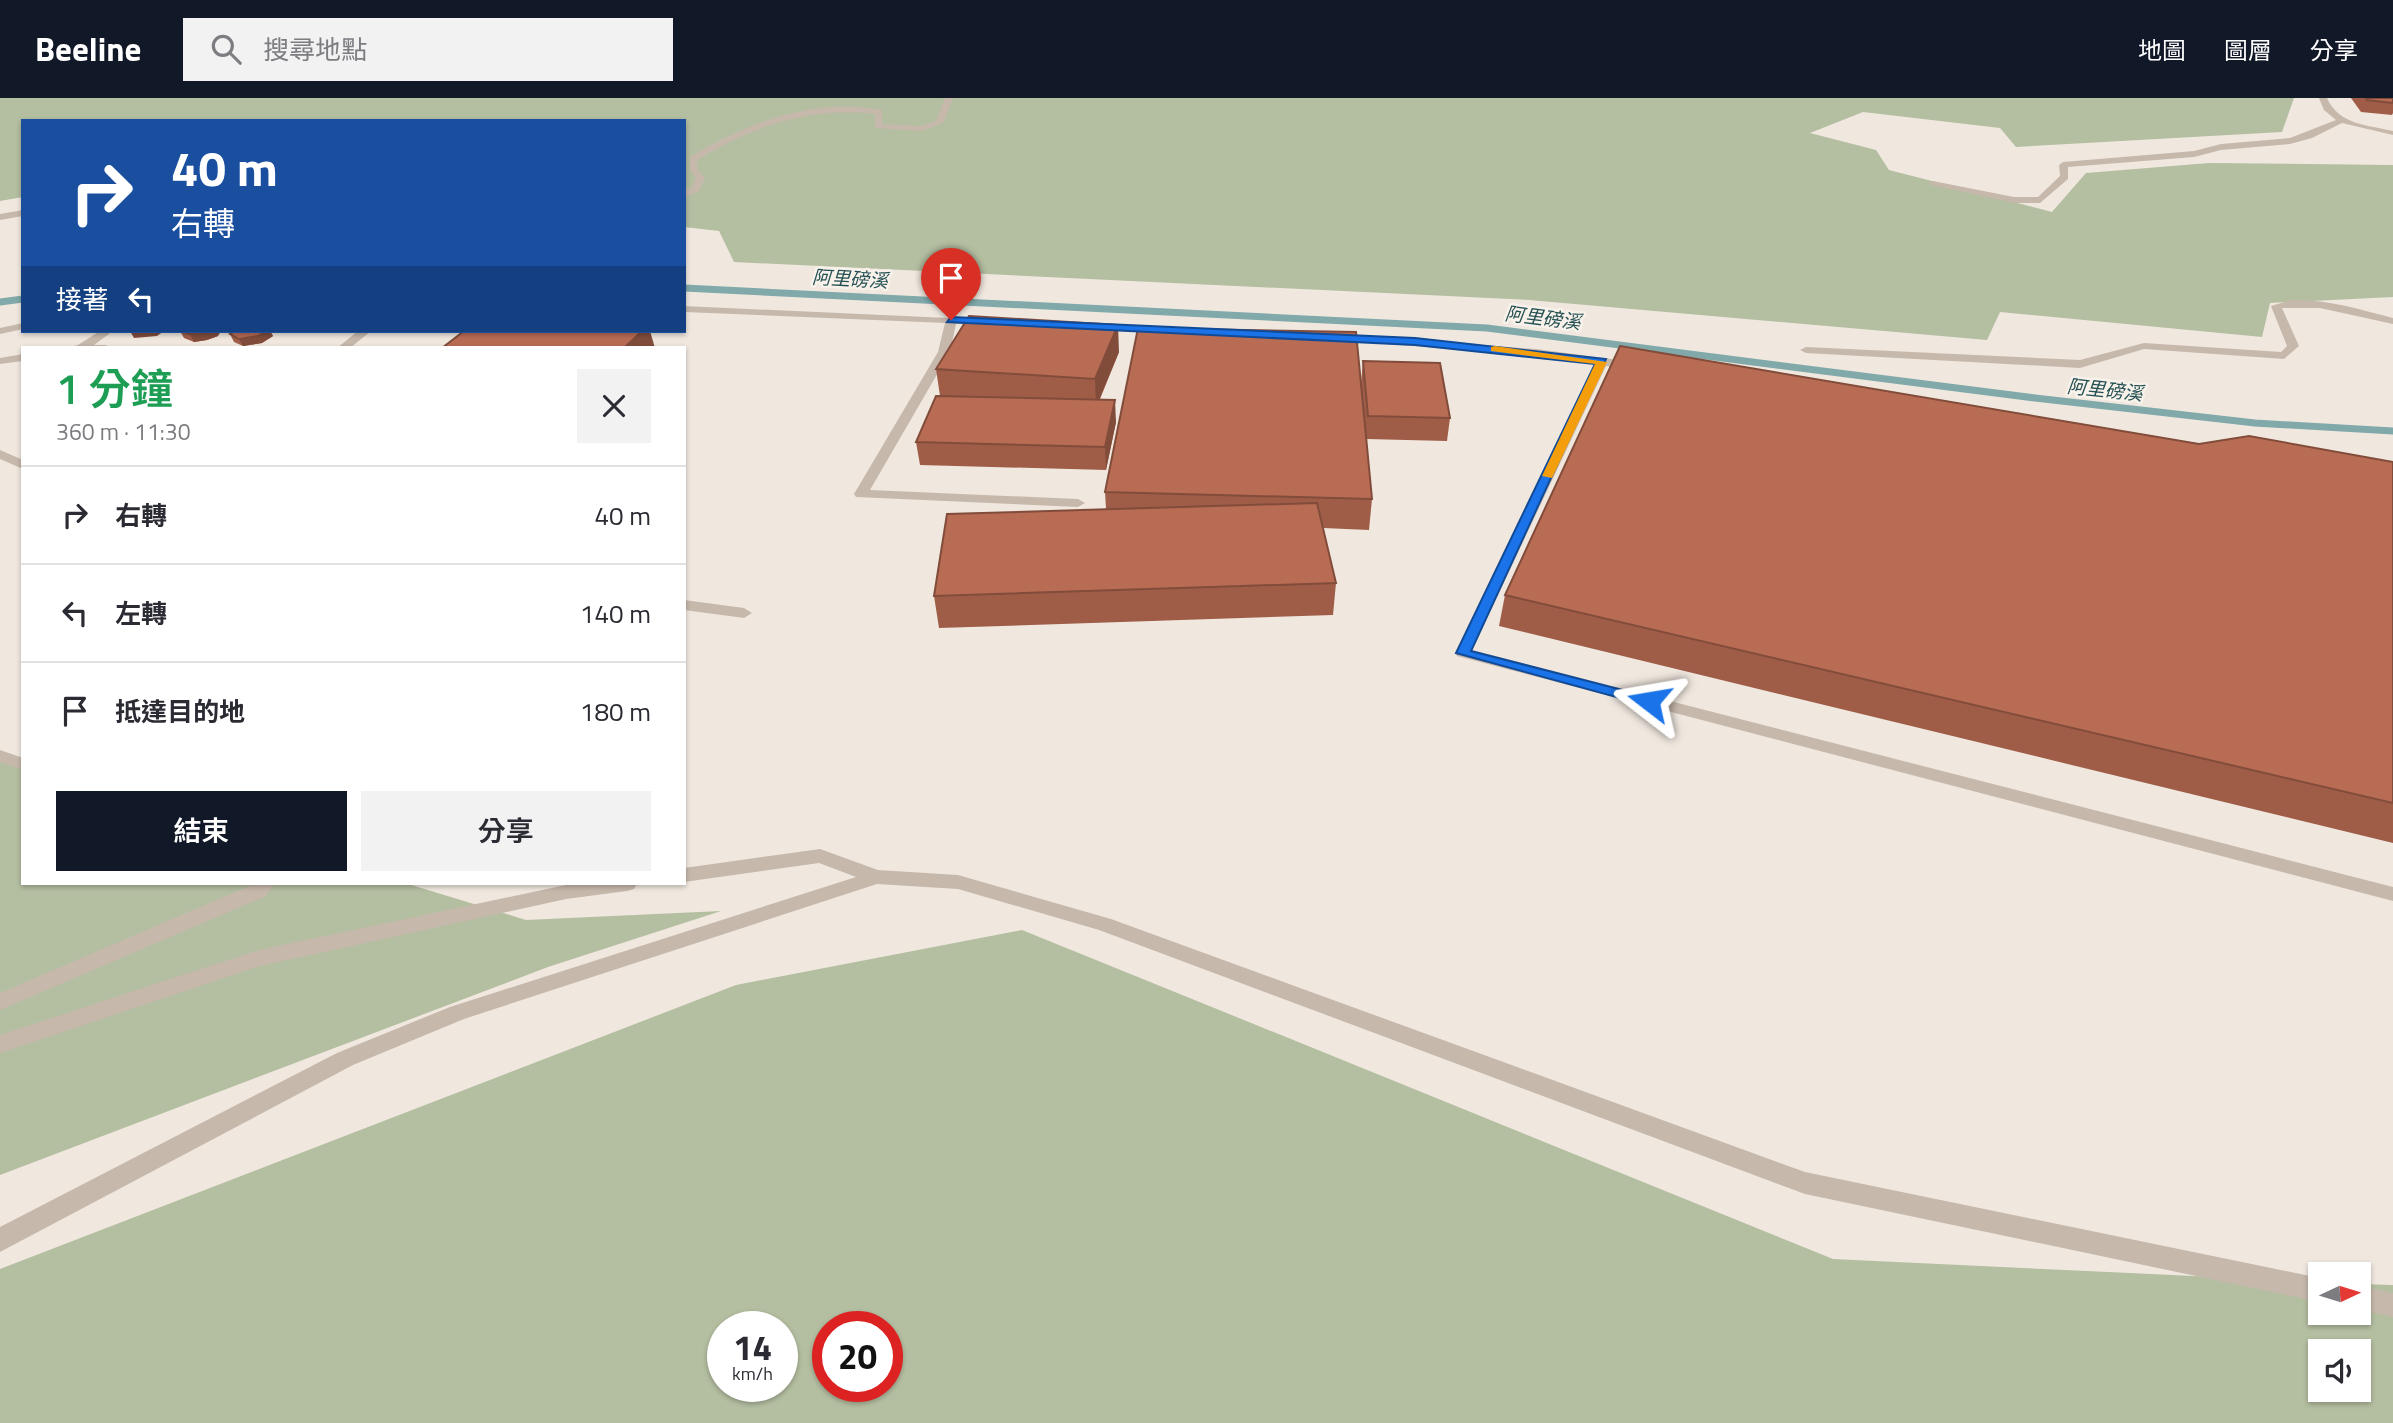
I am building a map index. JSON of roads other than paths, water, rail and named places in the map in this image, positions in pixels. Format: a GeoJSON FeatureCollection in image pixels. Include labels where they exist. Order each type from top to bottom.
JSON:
{"type":"FeatureCollection","features":[{"type":"Feature","properties":{"kind":"lane"},"geometry":{"type":"LineString","coordinates":[[686,194],[696,189],[701,178],[694,170],[693,159],[724,139],[765,121],[819,108],[855,108],[879,112],[878,126],[922,130],[939,124],[949,98]]}},
{"type":"Feature","properties":{"kind":"lane"},"geometry":{"type":"LineString","coordinates":[[2323,98],[2331,114],[2342,121],[2393,132]]}},
{"type":"Feature","properties":{"kind":"lane"},"geometry":{"type":"LineString","coordinates":[[1933,184],[2014,200],[2040,200],[2065,177],[2063,165],[2194,154],[2221,147],[2290,141],[2309,136],[2342,121]]}},
{"type":"Feature","properties":{"kind":"lane"},"geometry":{"type":"LineString","coordinates":[[0,217],[21,213]]}},
{"type":"Feature","properties":{"kind":"lane"},"geometry":{"type":"LineString","coordinates":[[1806,350],[2080,364],[2144,346],[2284,356],[2293,346],[2276,306],[2318,303],[2393,321]]}},
{"type":"Feature","properties":{"kind":"lane"},"geometry":{"type":"LineString","coordinates":[[686,309],[1005,322]]}},
{"type":"Feature","properties":{"kind":"lane"},"geometry":{"type":"LineString","coordinates":[[951,320],[944,352],[861,494],[1078,503]]}},
{"type":"Feature","properties":{"kind":"lane"},"geometry":{"type":"LineString","coordinates":[[0,331],[21,326]]}},
{"type":"Feature","properties":{"kind":"lane"},"geometry":{"type":"LineString","coordinates":[[1074,326],[1169,330]]}},
{"type":"Feature","properties":{"kind":"lane"},"geometry":{"type":"LineString","coordinates":[[79,346],[103,333]]}},
{"type":"Feature","properties":{"kind":"lane"},"geometry":{"type":"LineString","coordinates":[[345,346],[362,333]]}},
{"type":"Feature","properties":{"kind":"lane"},"geometry":{"type":"LineString","coordinates":[[1320,337],[1442,344],[1643,368]]}},
{"type":"Feature","properties":{"kind":"lane"},"geometry":{"type":"LineString","coordinates":[[0,361],[21,357]]}},
{"type":"Feature","properties":{"kind":"lane"},"geometry":{"type":"LineString","coordinates":[[1602,362],[1463,653],[2393,894]]}},
{"type":"Feature","properties":{"kind":"lane"},"geometry":{"type":"LineString","coordinates":[[0,454],[21,464]]}},
{"type":"Feature","properties":{"kind":"lane"},"geometry":{"type":"LineString","coordinates":[[686,605],[744,613]]}},
{"type":"Feature","properties":{"kind":"lane"},"geometry":{"type":"LineString","coordinates":[[0,756],[21,763]]}},
{"type":"Feature","properties":{"kind":"lane"},"geometry":{"type":"LineString","coordinates":[[686,876],[820,856],[877,877],[958,882],[1104,924],[1805,1183],[2308,1288]]}},
{"type":"Feature","properties":{"kind":"lane"},"geometry":{"type":"LineString","coordinates":[[0,1240],[358,1054],[457,1013],[877,877]]}},
{"type":"Feature","properties":{"kind":"lane"},"geometry":{"type":"LineString","coordinates":[[0,1002],[259,891],[263,885]]}},
{"type":"Feature","properties":{"kind":"lane"},"geometry":{"type":"LineString","coordinates":[[0,1044],[259,958],[566,892],[619,885]]}},
{"type":"Feature","properties":{"kind":"lane"},"geometry":{"type":"LineString","coordinates":[[2371,1300],[2393,1305]]}},
{"type":"Feature","properties":{"kind":"waterway","name":"阿里磅溪"},"geometry":{"type":"LineString","coordinates":[[686,288],[1487,328],[2035,398],[2255,423],[2393,431]]}},
{"type":"Feature","properties":{"kind":"waterway","name":"阿里磅溪"},"geometry":{"type":"LineString","coordinates":[[0,302],[21,299]]}}]}
